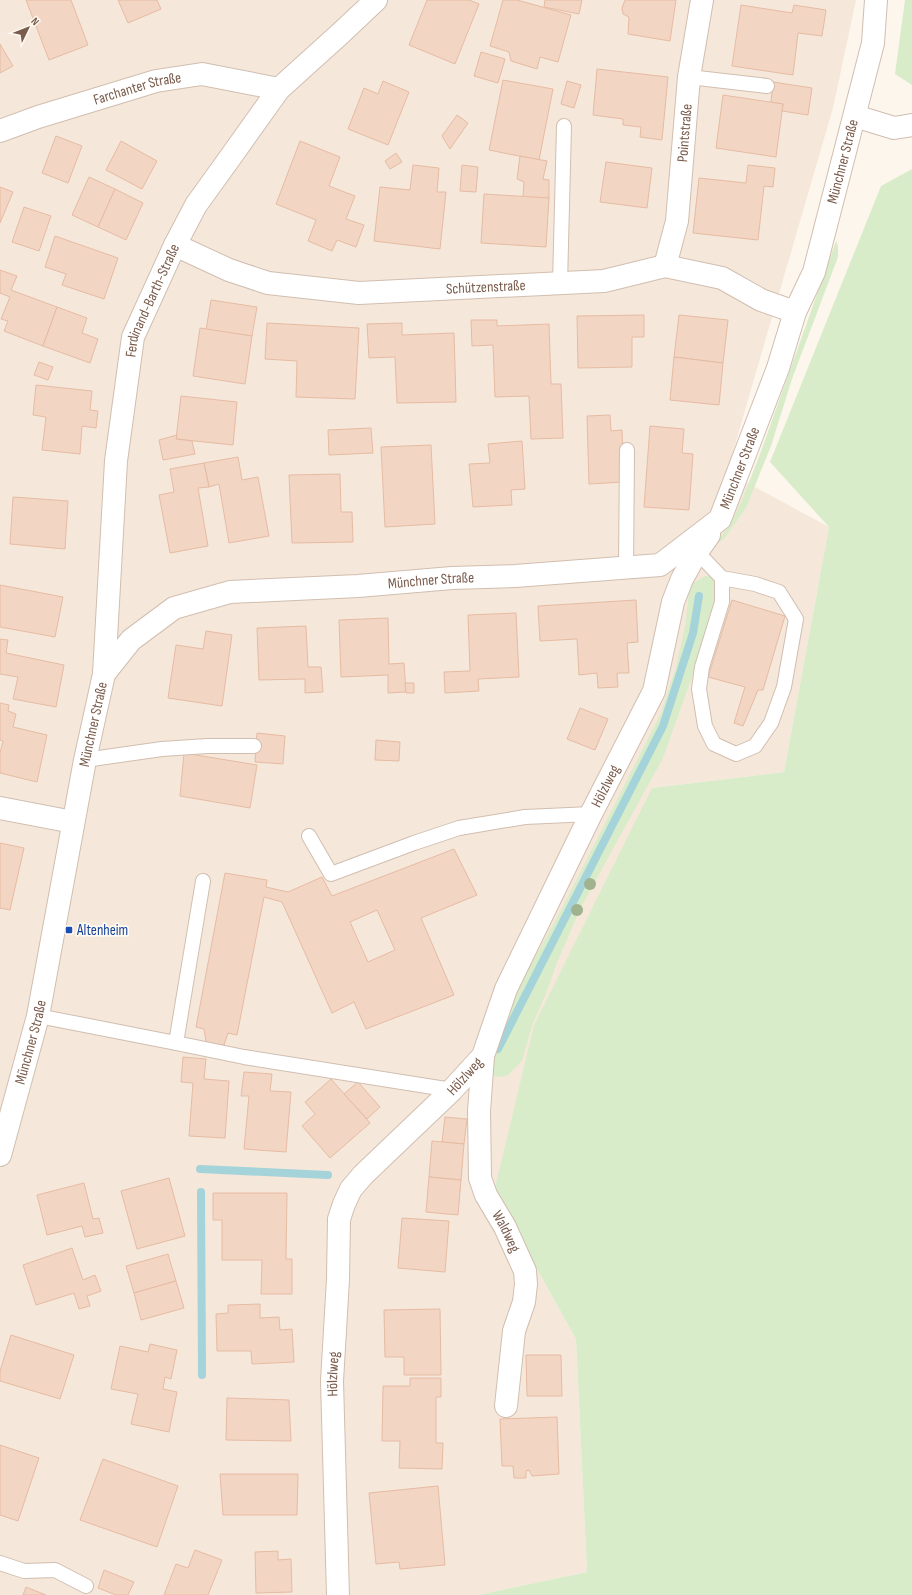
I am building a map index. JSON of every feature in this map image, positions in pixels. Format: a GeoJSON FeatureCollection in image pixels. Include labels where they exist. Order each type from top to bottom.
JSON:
{"type":"FeatureCollection","features":[{"type":"Feature","properties":{"kind":"street","name":"Ferdinand-Barth-Straße"},"geometry":{"type":"LineString","coordinates":[[104,674],[116,461],[133,336],[174,245],[196,205],[279,89],[341,34],[376,0]]}},
{"type":"Feature","properties":{"kind":"street","name":"Pointstraße"},"geometry":{"type":"LineString","coordinates":[[665,266],[677,221],[689,78],[702,0]]}},
{"type":"Feature","properties":{"kind":"street","name":"Münchner Straße"},"geometry":{"type":"LineString","coordinates":[[0,1155],[38,1016],[84,760],[104,674],[131,640],[174,608],[230,592],[358,586],[452,578],[515,576],[660,565],[720,519],[778,368],[795,312],[814,272],[873,43],[876,0]]}},
{"type":"Feature","properties":{"kind":"street","name":"Farchanter Straße"},"geometry":{"type":"LineString","coordinates":[[0,131],[38,117],[163,80],[202,74],[279,89]]}},
{"type":"Feature","properties":{"kind":"street"},"geometry":{"type":"LineString","coordinates":[[855,116],[894,128],[912,126]]}},
{"type":"Feature","properties":{"kind":"street","name":"Schützenstraße"},"geometry":{"type":"LineString","coordinates":[[174,245],[229,270],[268,283],[359,293],[604,281],[665,266],[722,278],[761,300],[795,312]]}},
{"type":"Feature","properties":{"kind":"street","name":"Hölzlweg"},"geometry":{"type":"LineString","coordinates":[[338,1595],[332,1382],[338,1279],[339,1219],[344,1204],[351,1189],[363,1175],[452,1090],[483,1056],[506,989],[591,814],[654,691],[673,602],[682,579],[697,552],[720,519]]}},
{"type":"Feature","properties":{"kind":"street"},"geometry":{"type":"LineString","coordinates":[[0,808],[74,822]]}},
{"type":"Feature","properties":{"kind":"street","name":"Waldweg"},"geometry":{"type":"LineString","coordinates":[[483,1056],[479,1111],[480,1178],[486,1195],[505,1227],[525,1271],[526,1284],[524,1302],[514,1331],[511,1346],[506,1406]]}},
{"type":"Feature","properties":{"kind":"lane"},"geometry":{"type":"LineString","coordinates":[[689,78],[767,86]]}},
{"type":"Feature","properties":{"kind":"lane"},"geometry":{"type":"LineString","coordinates":[[560,284],[564,126]]}},
{"type":"Feature","properties":{"kind":"lane"},"geometry":{"type":"LineString","coordinates":[[626,568],[627,450]]}},
{"type":"Feature","properties":{"kind":"lane"},"geometry":{"type":"LineString","coordinates":[[697,552],[722,578],[755,584],[779,592],[796,619],[784,687],[771,723],[756,746],[736,754],[714,744],[705,726],[699,689],[702,667],[722,602],[722,578]]}},
{"type":"Feature","properties":{"kind":"lane"},"geometry":{"type":"LineString","coordinates":[[84,760],[162,749],[207,746],[254,746]]}},
{"type":"Feature","properties":{"kind":"lane"},"geometry":{"type":"LineString","coordinates":[[309,836],[331,874],[459,828],[525,817],[591,814]]}},
{"type":"Feature","properties":{"kind":"lane"},"geometry":{"type":"LineString","coordinates":[[176,1043],[203,881]]}},
{"type":"Feature","properties":{"kind":"lane"},"geometry":{"type":"LineString","coordinates":[[38,1016],[244,1057],[452,1090]]}},
{"type":"Feature","properties":{"kind":"lane"},"geometry":{"type":"LineString","coordinates":[[0,1563],[24,1571],[55,1570],[86,1586]]}},
{"type":"Feature","properties":{"kind":"shaded area"},"geometry":{"type":"Polygon","coordinates":[[[0,0],[856,0],[833,108],[727,472],[829,527],[784,772],[652,788],[494,1192],[576,1339],[587,1572],[478,1595],[0,1595],[0,0]]]}},
{"type":"Feature","properties":{"kind":"green space"},"geometry":{"type":"Polygon","coordinates":[[[905,0],[912,0],[912,85],[895,74],[905,0]]]}},
{"type":"Feature","properties":{"kind":"green space"},"geometry":{"type":"Polygon","coordinates":[[[912,169],[912,1595],[478,1595],[587,1572],[576,1339],[494,1192],[534,1025],[652,788],[784,772],[829,527],[770,462],[881,186],[912,169]]]}},
{"type":"Feature","properties":{"kind":"green space"},"geometry":{"type":"Polygon","coordinates":[[[836,241],[838,246],[838,257],[792,379],[771,446],[746,508],[724,539],[712,547],[730,525],[742,500],[760,454],[836,241]]]}},
{"type":"Feature","properties":{"kind":"green space"},"geometry":{"type":"Polygon","coordinates":[[[705,576],[716,576],[718,588],[715,605],[697,663],[663,758],[580,909],[533,1023],[522,1061],[508,1075],[502,1077],[491,1076],[486,1071],[506,1010],[560,912],[661,713],[676,667],[685,627],[690,585],[705,576]]]}},
{"type":"Feature","properties":{"kind":"building"},"geometry":{"type":"Polygon","coordinates":[[[26,0],[71,0],[88,45],[49,60],[26,0]]]}},
{"type":"Feature","properties":{"kind":"building"},"geometry":{"type":"Polygon","coordinates":[[[118,0],[157,0],[161,9],[128,23],[118,0]]]}},
{"type":"Feature","properties":{"kind":"building"},"geometry":{"type":"Polygon","coordinates":[[[427,0],[469,0],[479,4],[455,64],[409,45],[427,0]]]}},
{"type":"Feature","properties":{"kind":"building"},"geometry":{"type":"Polygon","coordinates":[[[503,0],[517,0],[571,15],[558,62],[540,57],[537,69],[511,61],[509,52],[490,46],[503,0]]]}},
{"type":"Feature","properties":{"kind":"building"},"geometry":{"type":"Polygon","coordinates":[[[545,0],[582,0],[579,14],[544,7],[545,0]]]}},
{"type":"Feature","properties":{"kind":"building"},"geometry":{"type":"Polygon","coordinates":[[[625,0],[676,0],[670,41],[628,34],[629,17],[623,14],[622,8],[625,0]]]}},
{"type":"Feature","properties":{"kind":"building"},"geometry":{"type":"Polygon","coordinates":[[[741,5],[792,13],[794,5],[826,10],[822,36],[798,33],[793,75],[732,66],[741,5]]]}},
{"type":"Feature","properties":{"kind":"building"},"geometry":{"type":"Polygon","coordinates":[[[0,44],[13,66],[0,73],[0,44]]]}},
{"type":"Feature","properties":{"kind":"building"},"geometry":{"type":"Polygon","coordinates":[[[481,52],[505,59],[498,83],[474,76],[481,52]]]}},
{"type":"Feature","properties":{"kind":"building"},"geometry":{"type":"Polygon","coordinates":[[[597,69],[668,77],[662,140],[640,137],[641,127],[623,125],[623,119],[593,115],[597,69]]]}},
{"type":"Feature","properties":{"kind":"building"},"geometry":{"type":"Polygon","coordinates":[[[503,80],[553,89],[539,160],[489,150],[503,80]]]}},
{"type":"Feature","properties":{"kind":"building"},"geometry":{"type":"Polygon","coordinates":[[[383,81],[409,92],[388,145],[348,129],[364,88],[378,94],[383,81]]]}},
{"type":"Feature","properties":{"kind":"building"},"geometry":{"type":"Polygon","coordinates":[[[567,81],[581,85],[574,108],[561,104],[567,81]]]}},
{"type":"Feature","properties":{"kind":"building"},"geometry":{"type":"Polygon","coordinates":[[[773,82],[812,88],[808,115],[782,111],[783,104],[771,102],[773,82]]]}},
{"type":"Feature","properties":{"kind":"building"},"geometry":{"type":"Polygon","coordinates":[[[723,95],[783,104],[776,157],[716,148],[723,95]]]}},
{"type":"Feature","properties":{"kind":"building"},"geometry":{"type":"Polygon","coordinates":[[[457,115],[468,123],[450,149],[442,136],[457,115]]]}},
{"type":"Feature","properties":{"kind":"building"},"geometry":{"type":"Polygon","coordinates":[[[56,136],[82,146],[68,183],[42,173],[56,136]]]}},
{"type":"Feature","properties":{"kind":"building"},"geometry":{"type":"Polygon","coordinates":[[[121,141],[157,161],[142,189],[106,170],[121,141]]]}},
{"type":"Feature","properties":{"kind":"building"},"geometry":{"type":"Polygon","coordinates":[[[300,141],[340,157],[329,186],[355,196],[346,219],[364,225],[356,247],[337,240],[332,251],[308,241],[316,220],[276,204],[300,141]]]}},
{"type":"Feature","properties":{"kind":"building"},"geometry":{"type":"Polygon","coordinates":[[[396,153],[402,162],[390,169],[385,161],[396,153]]]}},
{"type":"Feature","properties":{"kind":"building"},"geometry":{"type":"Polygon","coordinates":[[[520,156],[547,161],[543,179],[549,180],[549,198],[523,197],[524,182],[517,179],[520,156]]]}},
{"type":"Feature","properties":{"kind":"building"},"geometry":{"type":"Polygon","coordinates":[[[606,162],[652,168],[647,208],[600,202],[606,162]]]}},
{"type":"Feature","properties":{"kind":"building"},"geometry":{"type":"Polygon","coordinates":[[[413,165],[439,168],[437,192],[446,192],[440,249],[374,241],[380,187],[410,190],[413,165]]]}},
{"type":"Feature","properties":{"kind":"building"},"geometry":{"type":"Polygon","coordinates":[[[462,165],[478,167],[476,192],[460,191],[462,165]]]}},
{"type":"Feature","properties":{"kind":"building"},"geometry":{"type":"Polygon","coordinates":[[[748,165],[775,168],[773,187],[764,186],[758,240],[693,233],[699,178],[746,183],[748,165]]]}},
{"type":"Feature","properties":{"kind":"building"},"geometry":{"type":"Polygon","coordinates":[[[89,177],[115,189],[98,227],[72,215],[89,177]]]}},
{"type":"Feature","properties":{"kind":"building"},"geometry":{"type":"Polygon","coordinates":[[[0,187],[13,192],[0,223],[0,187]]]}},
{"type":"Feature","properties":{"kind":"building"},"geometry":{"type":"Polygon","coordinates":[[[115,189],[143,203],[126,240],[98,227],[115,189]]]}},
{"type":"Feature","properties":{"kind":"building"},"geometry":{"type":"Polygon","coordinates":[[[484,194],[549,198],[546,247],[481,243],[484,194]]]}},
{"type":"Feature","properties":{"kind":"building"},"geometry":{"type":"Polygon","coordinates":[[[24,207],[51,216],[39,251],[12,242],[24,207]]]}},
{"type":"Feature","properties":{"kind":"building"},"geometry":{"type":"Polygon","coordinates":[[[55,236],[118,258],[104,299],[62,285],[66,274],[45,267],[55,236]]]}},
{"type":"Feature","properties":{"kind":"building"},"geometry":{"type":"Polygon","coordinates":[[[0,270],[17,276],[11,290],[57,307],[43,346],[4,331],[8,321],[1,319],[10,297],[0,293],[0,270]]]}},
{"type":"Feature","properties":{"kind":"building"},"geometry":{"type":"Polygon","coordinates":[[[211,300],[257,307],[252,336],[206,330],[211,300]]]}},
{"type":"Feature","properties":{"kind":"building"},"geometry":{"type":"Polygon","coordinates":[[[57,307],[87,318],[82,333],[98,339],[90,363],[43,346],[57,307]]]}},
{"type":"Feature","properties":{"kind":"building"},"geometry":{"type":"Polygon","coordinates":[[[644,315],[644,337],[632,337],[632,367],[578,368],[577,316],[644,315]]]}},
{"type":"Feature","properties":{"kind":"building"},"geometry":{"type":"Polygon","coordinates":[[[679,315],[728,320],[723,363],[674,357],[679,315]]]}},
{"type":"Feature","properties":{"kind":"building"},"geometry":{"type":"Polygon","coordinates":[[[471,320],[497,320],[497,326],[549,324],[551,384],[561,384],[563,438],[531,439],[529,396],[495,397],[493,345],[472,346],[471,320]]]}},
{"type":"Feature","properties":{"kind":"building"},"geometry":{"type":"Polygon","coordinates":[[[267,323],[359,328],[355,399],[296,397],[297,361],[265,359],[267,323]]]}},
{"type":"Feature","properties":{"kind":"building"},"geometry":{"type":"Polygon","coordinates":[[[402,323],[402,335],[454,333],[456,402],[397,403],[395,357],[369,358],[367,324],[402,323]]]}},
{"type":"Feature","properties":{"kind":"building"},"geometry":{"type":"Polygon","coordinates":[[[200,328],[252,336],[245,384],[193,376],[200,328]]]}},
{"type":"Feature","properties":{"kind":"building"},"geometry":{"type":"Polygon","coordinates":[[[674,357],[723,363],[719,405],[670,400],[674,357]]]}},
{"type":"Feature","properties":{"kind":"building"},"geometry":{"type":"Polygon","coordinates":[[[39,362],[53,367],[48,380],[34,375],[39,362]]]}},
{"type":"Feature","properties":{"kind":"building"},"geometry":{"type":"Polygon","coordinates":[[[36,385],[92,391],[90,410],[98,411],[96,428],[82,426],[80,454],[42,450],[46,417],[33,415],[36,385]]]}},
{"type":"Feature","properties":{"kind":"building"},"geometry":{"type":"Polygon","coordinates":[[[181,396],[237,402],[233,445],[176,439],[181,396]]]}},
{"type":"Feature","properties":{"kind":"building"},"geometry":{"type":"Polygon","coordinates":[[[610,415],[611,431],[622,430],[624,482],[589,484],[587,416],[610,415]]]}},
{"type":"Feature","properties":{"kind":"building"},"geometry":{"type":"Polygon","coordinates":[[[650,426],[684,429],[682,453],[693,454],[689,510],[644,507],[650,426]]]}},
{"type":"Feature","properties":{"kind":"building"},"geometry":{"type":"Polygon","coordinates":[[[371,428],[373,453],[329,455],[328,430],[371,428]]]}},
{"type":"Feature","properties":{"kind":"building"},"geometry":{"type":"Polygon","coordinates":[[[177,435],[176,439],[192,441],[195,454],[163,460],[159,440],[177,435]]]}},
{"type":"Feature","properties":{"kind":"building"},"geometry":{"type":"Polygon","coordinates":[[[522,441],[525,489],[511,490],[512,505],[473,507],[469,464],[490,463],[488,444],[522,441]]]}},
{"type":"Feature","properties":{"kind":"building"},"geometry":{"type":"Polygon","coordinates":[[[431,445],[435,524],[385,527],[381,447],[431,445]]]}},
{"type":"Feature","properties":{"kind":"building"},"geometry":{"type":"Polygon","coordinates":[[[238,457],[242,480],[258,477],[269,536],[229,543],[219,484],[209,487],[204,463],[238,457]]]}},
{"type":"Feature","properties":{"kind":"building"},"geometry":{"type":"Polygon","coordinates":[[[204,463],[209,487],[198,488],[208,546],[170,553],[159,495],[174,492],[170,469],[204,463]]]}},
{"type":"Feature","properties":{"kind":"building"},"geometry":{"type":"Polygon","coordinates":[[[340,474],[341,512],[352,512],[353,542],[292,543],[289,475],[340,474]]]}},
{"type":"Feature","properties":{"kind":"building"},"geometry":{"type":"Polygon","coordinates":[[[13,497],[68,501],[65,549],[10,544],[13,497]]]}},
{"type":"Feature","properties":{"kind":"building"},"geometry":{"type":"Polygon","coordinates":[[[0,585],[63,597],[55,637],[0,627],[0,585]]]}},
{"type":"Feature","properties":{"kind":"building"},"geometry":{"type":"Polygon","coordinates":[[[636,600],[638,642],[627,643],[629,673],[617,673],[618,687],[598,688],[597,673],[579,675],[577,639],[540,641],[538,606],[636,600]]]}},
{"type":"Feature","properties":{"kind":"building"},"geometry":{"type":"Polygon","coordinates":[[[732,600],[785,616],[763,690],[758,690],[743,726],[734,723],[745,687],[708,677],[732,600]]]}},
{"type":"Feature","properties":{"kind":"building"},"geometry":{"type":"Polygon","coordinates":[[[516,613],[519,677],[478,679],[479,691],[445,693],[444,672],[470,671],[468,615],[516,613]]]}},
{"type":"Feature","properties":{"kind":"building"},"geometry":{"type":"Polygon","coordinates":[[[388,618],[389,664],[404,663],[406,692],[388,693],[388,675],[341,677],[339,620],[388,618]]]}},
{"type":"Feature","properties":{"kind":"building"},"geometry":{"type":"Polygon","coordinates":[[[306,626],[308,667],[321,667],[323,692],[305,693],[305,679],[259,680],[257,628],[306,626]]]}},
{"type":"Feature","properties":{"kind":"building"},"geometry":{"type":"Polygon","coordinates":[[[206,631],[232,635],[222,706],[168,698],[176,645],[203,649],[206,631]]]}},
{"type":"Feature","properties":{"kind":"building"},"geometry":{"type":"Polygon","coordinates":[[[0,639],[8,640],[6,653],[64,665],[56,707],[13,699],[18,677],[0,674],[0,639]]]}},
{"type":"Feature","properties":{"kind":"building"},"geometry":{"type":"Polygon","coordinates":[[[405,683],[414,683],[414,693],[406,693],[405,683]]]}},
{"type":"Feature","properties":{"kind":"building"},"geometry":{"type":"Polygon","coordinates":[[[0,703],[9,705],[8,711],[16,714],[13,727],[47,735],[37,782],[0,773],[0,753],[3,741],[0,740],[0,703]]]}},
{"type":"Feature","properties":{"kind":"building"},"geometry":{"type":"Polygon","coordinates":[[[580,708],[608,719],[595,750],[567,739],[580,708]]]}},
{"type":"Feature","properties":{"kind":"building"},"geometry":{"type":"Polygon","coordinates":[[[257,733],[285,736],[283,764],[255,762],[257,733]]]}},
{"type":"Feature","properties":{"kind":"building"},"geometry":{"type":"Polygon","coordinates":[[[376,740],[400,742],[399,761],[375,760],[376,740]]]}},
{"type":"Feature","properties":{"kind":"building"},"geometry":{"type":"Polygon","coordinates":[[[184,753],[257,765],[250,808],[180,796],[184,753]]]}},
{"type":"Feature","properties":{"kind":"building"},"geometry":{"type":"Polygon","coordinates":[[[0,843],[24,848],[10,910],[0,908],[0,843]]]}},
{"type":"Feature","properties":{"kind":"building"},"geometry":{"type":"Polygon","coordinates":[[[454,849],[477,895],[421,918],[454,995],[366,1029],[354,1002],[332,1013],[282,902],[264,897],[237,1035],[228,1033],[224,1045],[214,1047],[206,1041],[204,1029],[196,1027],[225,873],[267,880],[266,887],[288,892],[322,877],[332,896],[454,849]],[[377,910],[350,922],[368,962],[395,950],[377,910]]]}},
{"type":"Feature","properties":{"kind":"building"},"geometry":{"type":"Polygon","coordinates":[[[183,1057],[206,1059],[204,1079],[229,1081],[225,1138],[189,1136],[193,1083],[181,1082],[183,1057]]]}},
{"type":"Feature","properties":{"kind":"building"},"geometry":{"type":"Polygon","coordinates":[[[244,1072],[272,1074],[270,1091],[291,1092],[286,1152],[244,1149],[249,1096],[241,1096],[244,1072]]]}},
{"type":"Feature","properties":{"kind":"building"},"geometry":{"type":"Polygon","coordinates":[[[331,1079],[370,1123],[330,1158],[302,1126],[315,1114],[305,1102],[331,1079]]]}},
{"type":"Feature","properties":{"kind":"building"},"geometry":{"type":"Polygon","coordinates":[[[358,1082],[380,1107],[367,1119],[344,1094],[358,1082]]]}},
{"type":"Feature","properties":{"kind":"building"},"geometry":{"type":"Polygon","coordinates":[[[445,1117],[467,1119],[464,1144],[442,1142],[445,1117]]]}},
{"type":"Feature","properties":{"kind":"building"},"geometry":{"type":"Polygon","coordinates":[[[432,1141],[464,1144],[461,1180],[429,1177],[432,1141]]]}},
{"type":"Feature","properties":{"kind":"building"},"geometry":{"type":"Polygon","coordinates":[[[429,1177],[461,1180],[458,1215],[426,1212],[429,1177]]]}},
{"type":"Feature","properties":{"kind":"building"},"geometry":{"type":"Polygon","coordinates":[[[169,1178],[185,1236],[137,1249],[121,1191],[169,1178]]]}},
{"type":"Feature","properties":{"kind":"building"},"geometry":{"type":"Polygon","coordinates":[[[84,1183],[93,1219],[99,1218],[103,1233],[85,1237],[82,1226],[47,1235],[37,1195],[84,1183]]]}},
{"type":"Feature","properties":{"kind":"building"},"geometry":{"type":"Polygon","coordinates":[[[213,1193],[287,1193],[286,1259],[292,1259],[292,1294],[261,1294],[262,1260],[222,1260],[222,1220],[213,1220],[213,1193]]]}},
{"type":"Feature","properties":{"kind":"building"},"geometry":{"type":"Polygon","coordinates":[[[402,1218],[449,1221],[445,1272],[398,1268],[402,1218]]]}},
{"type":"Feature","properties":{"kind":"building"},"geometry":{"type":"Polygon","coordinates":[[[72,1248],[83,1280],[95,1275],[101,1291],[87,1296],[90,1306],[79,1309],[74,1293],[36,1305],[23,1265],[72,1248]]]}},
{"type":"Feature","properties":{"kind":"building"},"geometry":{"type":"Polygon","coordinates":[[[168,1254],[176,1281],[134,1293],[126,1266],[168,1254]]]}},
{"type":"Feature","properties":{"kind":"building"},"geometry":{"type":"Polygon","coordinates":[[[176,1281],[184,1308],[141,1320],[134,1293],[176,1281]]]}},
{"type":"Feature","properties":{"kind":"building"},"geometry":{"type":"Polygon","coordinates":[[[260,1304],[260,1318],[279,1317],[280,1330],[292,1329],[294,1362],[252,1364],[251,1351],[217,1351],[216,1314],[228,1313],[228,1305],[260,1304]]]}},
{"type":"Feature","properties":{"kind":"building"},"geometry":{"type":"Polygon","coordinates":[[[440,1309],[441,1375],[404,1375],[404,1357],[385,1357],[384,1310],[440,1309]]]}},
{"type":"Feature","properties":{"kind":"building"},"geometry":{"type":"Polygon","coordinates":[[[11,1335],[74,1355],[60,1399],[0,1381],[0,1371],[11,1335]]]}},
{"type":"Feature","properties":{"kind":"building"},"geometry":{"type":"Polygon","coordinates":[[[150,1344],[177,1350],[171,1379],[165,1377],[163,1389],[177,1392],[169,1432],[131,1424],[138,1394],[111,1389],[120,1346],[148,1352],[150,1344]]]}},
{"type":"Feature","properties":{"kind":"building"},"geometry":{"type":"Polygon","coordinates":[[[526,1355],[561,1355],[562,1396],[527,1396],[526,1355]]]}},
{"type":"Feature","properties":{"kind":"building"},"geometry":{"type":"Polygon","coordinates":[[[410,1378],[441,1378],[441,1397],[436,1397],[436,1443],[443,1443],[442,1469],[399,1468],[400,1441],[382,1441],[383,1386],[410,1386],[410,1378]]]}},
{"type":"Feature","properties":{"kind":"building"},"geometry":{"type":"Polygon","coordinates":[[[227,1398],[289,1400],[291,1441],[226,1440],[227,1398]]]}},
{"type":"Feature","properties":{"kind":"building"},"geometry":{"type":"Polygon","coordinates":[[[557,1417],[559,1474],[532,1476],[529,1470],[526,1471],[526,1478],[514,1478],[513,1466],[502,1466],[500,1419],[557,1417]]]}},
{"type":"Feature","properties":{"kind":"building"},"geometry":{"type":"Polygon","coordinates":[[[0,1445],[39,1458],[18,1521],[0,1515],[0,1445]]]}},
{"type":"Feature","properties":{"kind":"building"},"geometry":{"type":"Polygon","coordinates":[[[103,1459],[178,1486],[157,1547],[80,1520],[103,1459]]]}},
{"type":"Feature","properties":{"kind":"building"},"geometry":{"type":"Polygon","coordinates":[[[220,1474],[298,1474],[297,1515],[223,1515],[220,1474]]]}},
{"type":"Feature","properties":{"kind":"building"},"geometry":{"type":"Polygon","coordinates":[[[438,1486],[445,1565],[400,1569],[399,1562],[376,1564],[369,1493],[438,1486]]]}},
{"type":"Feature","properties":{"kind":"building"},"geometry":{"type":"Polygon","coordinates":[[[195,1550],[222,1560],[208,1595],[164,1595],[176,1564],[188,1568],[195,1550]]]}},
{"type":"Feature","properties":{"kind":"building"},"geometry":{"type":"Polygon","coordinates":[[[278,1551],[278,1560],[291,1559],[292,1592],[256,1593],[255,1552],[278,1551]]]}},
{"type":"Feature","properties":{"kind":"building"},"geometry":{"type":"Polygon","coordinates":[[[104,1570],[134,1582],[128,1595],[116,1595],[98,1588],[104,1570]]]}},
{"type":"Feature","properties":{"kind":"building"},"geometry":{"type":"Polygon","coordinates":[[[26,1587],[46,1595],[23,1595],[26,1587]]]}},
{"type":"Feature","properties":{"kind":"waterway"},"geometry":{"type":"LineString","coordinates":[[498,1049],[663,726],[693,633],[699,596]]}},
{"type":"Feature","properties":{"kind":"waterway"},"geometry":{"type":"LineString","coordinates":[[200,1169],[328,1175]]}},
{"type":"Feature","properties":{"kind":"waterway"},"geometry":{"type":"LineString","coordinates":[[201,1192],[202,1375]]}},
{"type":"Feature","properties":{"kind":"place","name":"Altenheim"},"geometry":{"type":"Point","coordinates":[69,930]}}]}
